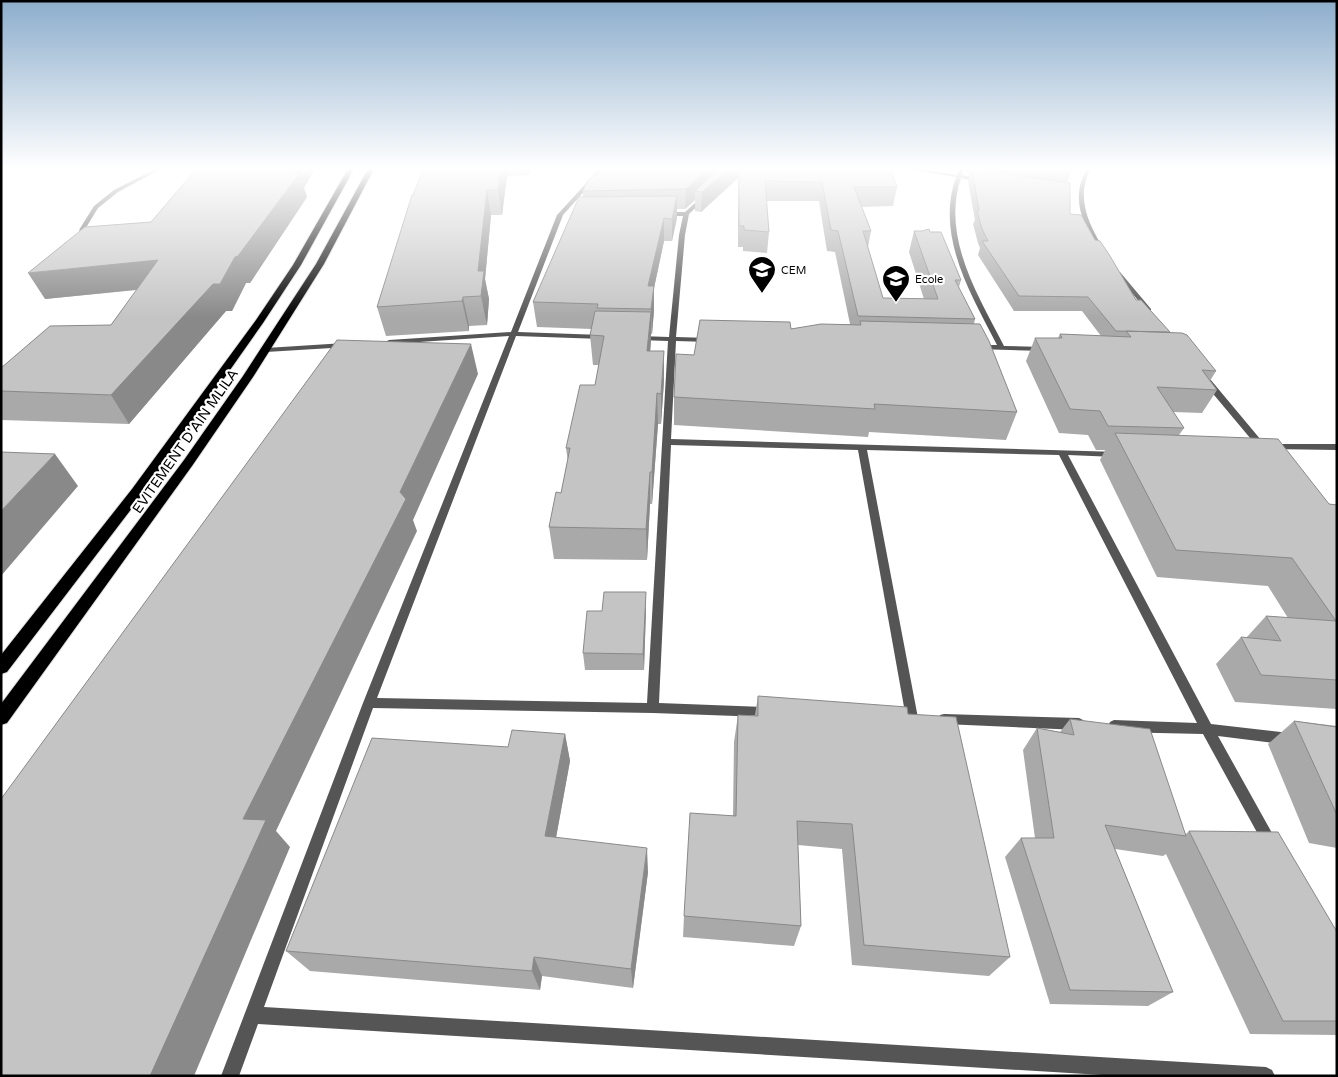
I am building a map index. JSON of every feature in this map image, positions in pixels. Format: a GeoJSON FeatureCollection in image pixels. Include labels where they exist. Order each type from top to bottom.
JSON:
{"type":"FeatureCollection","features":[{"type":"Feature","properties":{"kind":"highway","name":"EVITEMENT D'AIN MLILA"},"geometry":{"type":"LineString","coordinates":[[1,667],[137,492],[260,321],[297,265],[324,217]]}},
{"type":"Feature","properties":{"kind":"highway","name":"EVITEMENT D'AIN MLILA"},"geometry":{"type":"LineString","coordinates":[[1,718],[182,471],[266,350],[320,264],[345,217]]}},
{"type":"Feature","properties":{"kind":"street"},"geometry":{"type":"LineString","coordinates":[[82,230],[90,217]]}},
{"type":"Feature","properties":{"kind":"street"},"geometry":{"type":"LineString","coordinates":[[230,1076],[369,704],[514,334],[563,217]]}},
{"type":"Feature","properties":{"kind":"street"},"geometry":{"type":"LineString","coordinates":[[653,708],[672,339],[685,217]]}},
{"type":"Feature","properties":{"kind":"street"},"geometry":{"type":"LineString","coordinates":[[952,217],[954,239],[961,266],[1002,348]]}},
{"type":"Feature","properties":{"kind":"street"},"geometry":{"type":"LineString","coordinates":[[1085,217],[1088,227],[1104,256]]}},
{"type":"Feature","properties":{"kind":"street"},"geometry":{"type":"LineString","coordinates":[[1110,264],[1153,315]]}},
{"type":"Feature","properties":{"kind":"street"},"geometry":{"type":"LineString","coordinates":[[385,343],[514,334],[613,338]]}},
{"type":"Feature","properties":{"kind":"street"},"geometry":{"type":"LineString","coordinates":[[633,338],[722,341]]}},
{"type":"Feature","properties":{"kind":"street"},"geometry":{"type":"LineString","coordinates":[[266,350],[356,345]]}},
{"type":"Feature","properties":{"kind":"street"},"geometry":{"type":"LineString","coordinates":[[972,347],[1050,349]]}},
{"type":"Feature","properties":{"kind":"street"},"geometry":{"type":"LineString","coordinates":[[1201,374],[1263,447],[1269,460]]}},
{"type":"Feature","properties":{"kind":"street"},"geometry":{"type":"LineString","coordinates":[[668,442],[1122,455]]}},
{"type":"Feature","properties":{"kind":"street"},"geometry":{"type":"LineString","coordinates":[[862,447],[917,718],[1207,729],[1300,740]]}},
{"type":"Feature","properties":{"kind":"street"},"geometry":{"type":"LineString","coordinates":[[1263,447],[1337,447]]}},
{"type":"Feature","properties":{"kind":"street"},"geometry":{"type":"LineString","coordinates":[[1062,453],[1207,729],[1274,849]]}},
{"type":"Feature","properties":{"kind":"street"},"geometry":{"type":"LineString","coordinates":[[369,704],[653,708],[783,713]]}},
{"type":"Feature","properties":{"kind":"street"},"geometry":{"type":"LineString","coordinates":[[253,1015],[1266,1076]]}},
{"type":"Feature","properties":{"kind":"building"},"geometry":{"type":"Polygon","coordinates":[[[155,217],[267,217],[238,256],[235,257],[220,284],[213,284],[111,395],[1,391],[1,368],[50,326],[111,325],[158,260],[28,273],[85,227],[151,222],[155,217]]]}},
{"type":"Feature","properties":{"kind":"building"},"geometry":{"type":"Polygon","coordinates":[[[405,217],[484,217],[478,271],[484,271],[481,296],[463,297],[462,301],[377,307],[405,217]]]}},
{"type":"Feature","properties":{"kind":"building"},"geometry":{"type":"Polygon","coordinates":[[[570,217],[672,217],[672,219],[664,218],[648,286],[654,286],[651,309],[597,308],[598,304],[533,302],[570,217]]]}},
{"type":"Feature","properties":{"kind":"building"},"geometry":{"type":"Polygon","coordinates":[[[739,217],[768,217],[769,232],[744,230],[744,226],[739,226],[739,217]]]}},
{"type":"Feature","properties":{"kind":"building"},"geometry":{"type":"Polygon","coordinates":[[[829,217],[866,217],[871,231],[863,231],[883,298],[938,299],[914,231],[929,229],[930,232],[941,232],[961,280],[955,280],[975,319],[858,316],[838,231],[831,230],[829,217]]]}},
{"type":"Feature","properties":{"kind":"building"},"geometry":{"type":"Polygon","coordinates":[[[979,217],[1082,217],[1095,240],[1100,241],[1110,256],[1136,300],[1141,300],[1170,332],[1116,331],[1088,297],[1019,296],[982,241],[988,241],[979,217]]]}},
{"type":"Feature","properties":{"kind":"building"},"geometry":{"type":"Polygon","coordinates":[[[595,311],[651,312],[647,351],[664,351],[661,394],[657,393],[646,529],[549,527],[556,492],[561,493],[570,448],[566,448],[580,385],[595,385],[604,336],[590,335],[595,311]]]}},
{"type":"Feature","properties":{"kind":"building"},"geometry":{"type":"Polygon","coordinates":[[[700,320],[790,322],[791,329],[821,324],[861,325],[860,321],[980,324],[989,341],[1017,412],[874,404],[875,409],[674,397],[676,354],[694,355],[700,320]]]}},
{"type":"Feature","properties":{"kind":"building"},"geometry":{"type":"Polygon","coordinates":[[[1126,331],[1182,333],[1187,335],[1216,371],[1202,370],[1217,390],[1157,387],[1184,428],[1108,426],[1100,411],[1070,409],[1035,338],[1062,338],[1060,334],[1131,337],[1126,331]]]}},
{"type":"Feature","properties":{"kind":"building"},"geometry":{"type":"Polygon","coordinates":[[[337,340],[471,344],[400,492],[406,499],[243,819],[266,820],[150,1076],[1,1076],[1,799],[337,340]]]}},
{"type":"Feature","properties":{"kind":"building"},"geometry":{"type":"Polygon","coordinates":[[[1115,433],[1278,439],[1329,504],[1337,505],[1337,680],[1261,675],[1241,637],[1281,641],[1266,616],[1336,621],[1292,558],[1176,550],[1115,433]]]}},
{"type":"Feature","properties":{"kind":"building"},"geometry":{"type":"Polygon","coordinates":[[[1,452],[55,454],[1,511],[1,452]]]}},
{"type":"Feature","properties":{"kind":"building"},"geometry":{"type":"Polygon","coordinates":[[[604,592],[646,592],[643,654],[583,653],[587,611],[602,611],[604,592]]]}},
{"type":"Feature","properties":{"kind":"building"},"geometry":{"type":"Polygon","coordinates":[[[758,696],[907,707],[908,714],[956,717],[1010,957],[864,945],[852,824],[797,821],[801,926],[684,916],[690,813],[736,816],[738,715],[758,716],[758,696]]]}},
{"type":"Feature","properties":{"kind":"building"},"geometry":{"type":"Polygon","coordinates":[[[1070,719],[1150,729],[1186,836],[1105,825],[1173,992],[1070,990],[1021,838],[1054,838],[1037,728],[1074,735],[1070,719]]]}},
{"type":"Feature","properties":{"kind":"building"},"geometry":{"type":"Polygon","coordinates":[[[1294,721],[1337,727],[1337,815],[1294,721]]]}},
{"type":"Feature","properties":{"kind":"building"},"geometry":{"type":"Polygon","coordinates":[[[512,730],[565,734],[545,836],[647,848],[631,969],[534,957],[532,971],[286,951],[372,738],[508,747],[512,730]]]}},
{"type":"Feature","properties":{"kind":"building"},"geometry":{"type":"Polygon","coordinates":[[[1189,831],[1278,832],[1337,932],[1337,1021],[1283,1021],[1189,831]]]}},
{"type":"Feature","properties":{"kind":"place","name":"CEM"},"geometry":{"type":"Point","coordinates":[762,294]}},
{"type":"Feature","properties":{"kind":"place","name":"Ecole"},"geometry":{"type":"Point","coordinates":[896,303]}}]}
